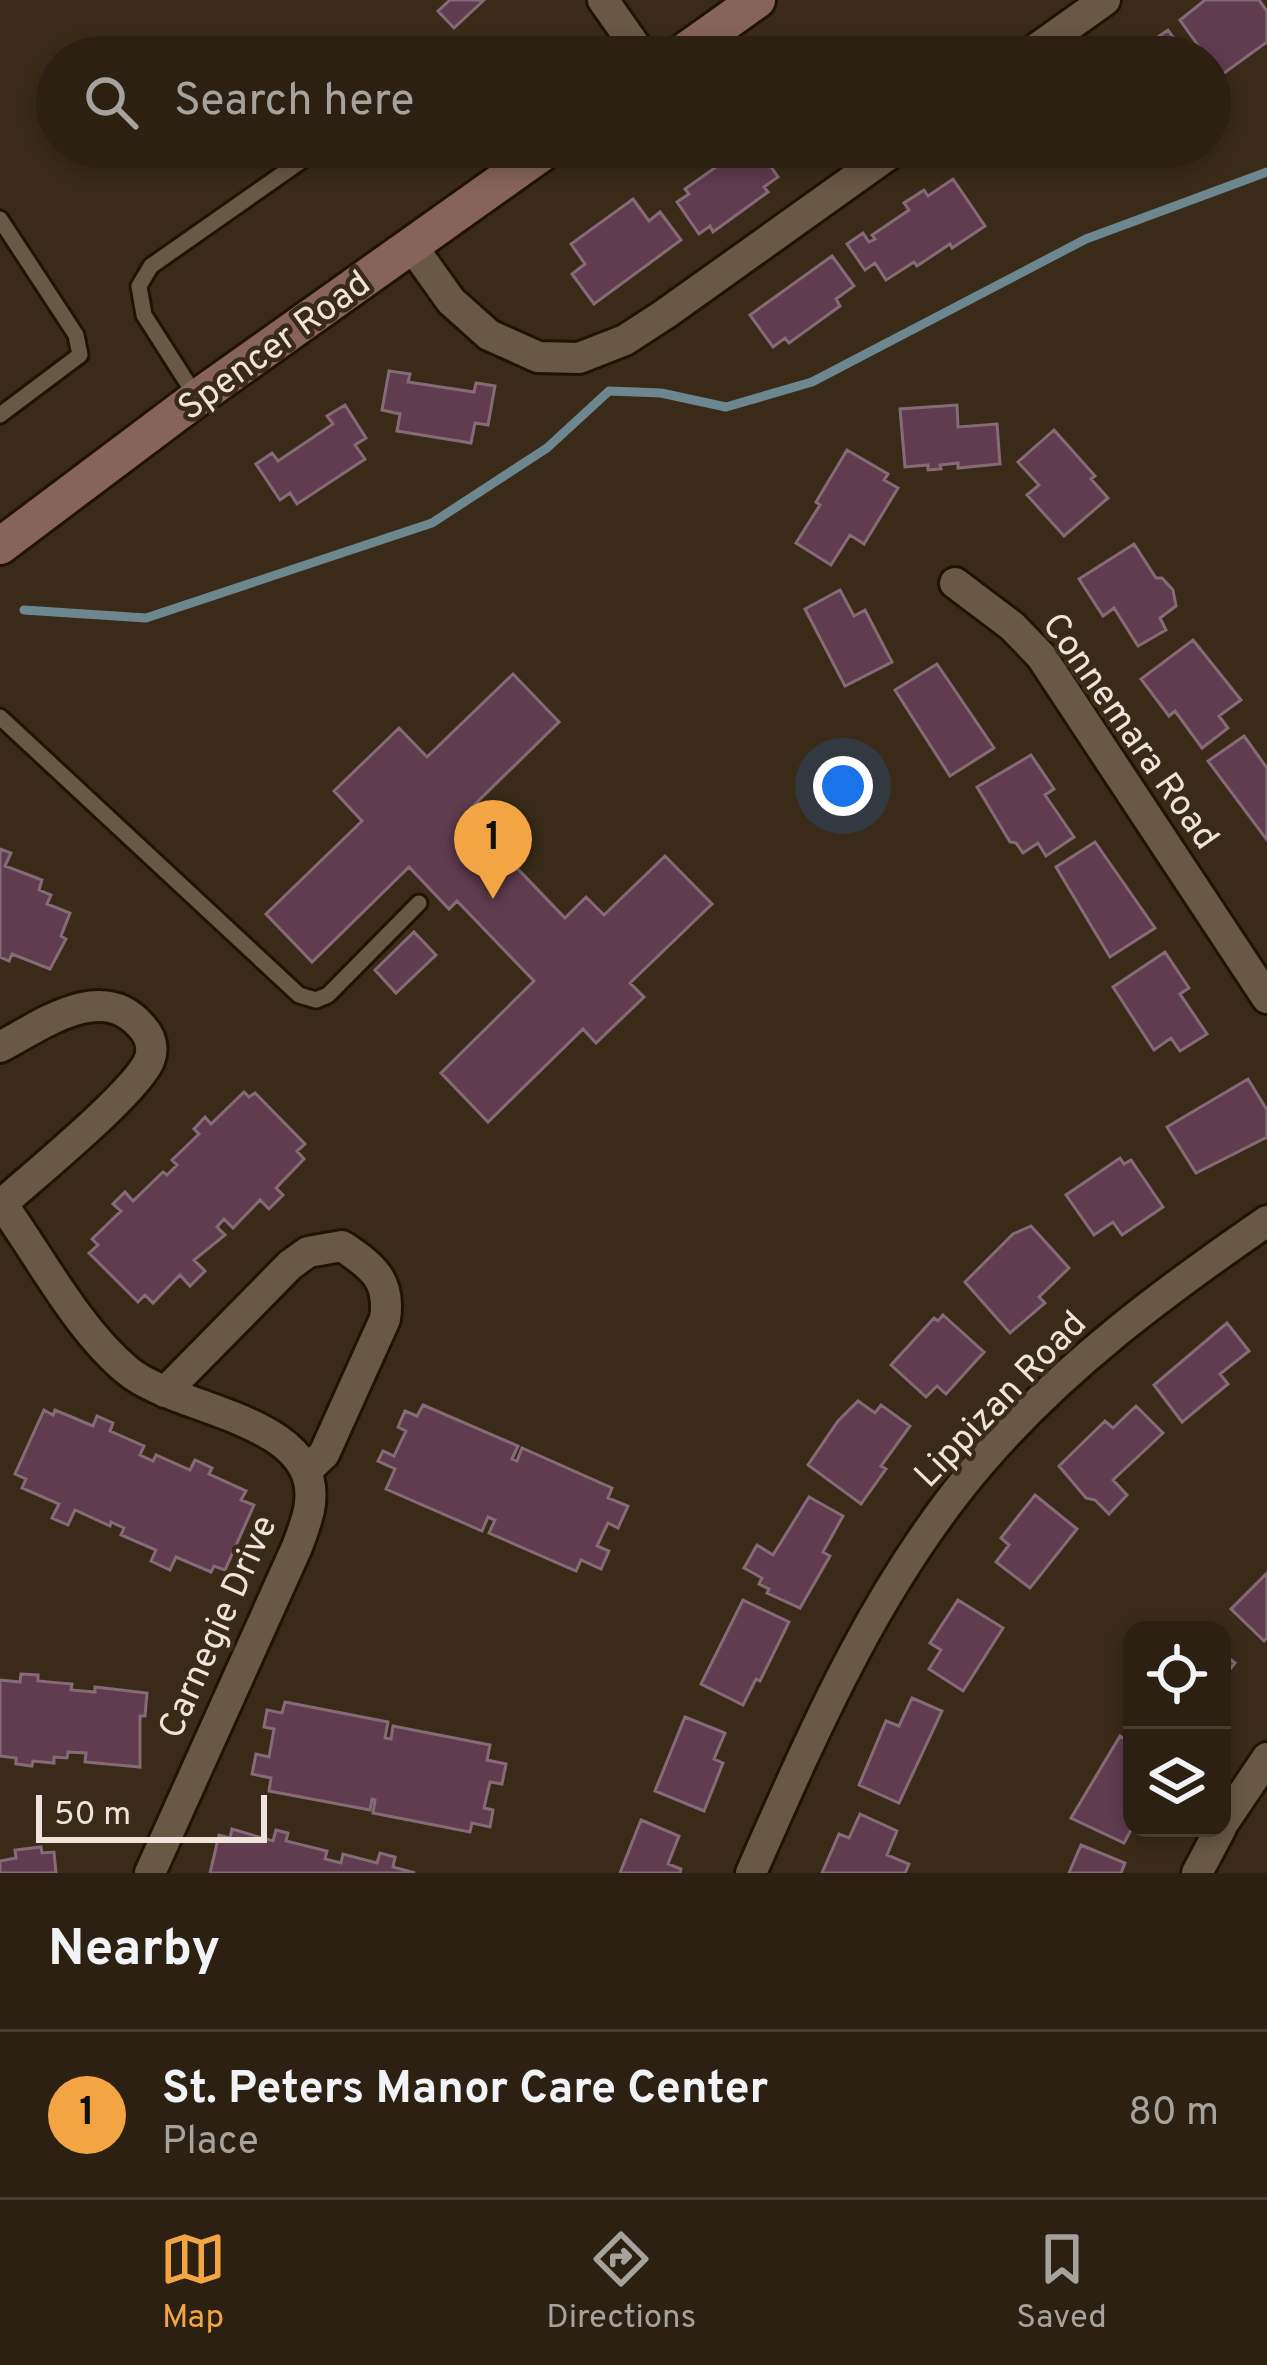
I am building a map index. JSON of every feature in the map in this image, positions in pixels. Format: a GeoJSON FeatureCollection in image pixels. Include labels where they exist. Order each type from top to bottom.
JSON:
{"type":"FeatureCollection","features":[{"type":"Feature","properties":{"kind":"main road"},"geometry":{"type":"LineString","coordinates":[[706,36],[757,0]]}},
{"type":"Feature","properties":{"kind":"main road","name":"Spencer Road"},"geometry":{"type":"LineString","coordinates":[[0,546],[197,398],[520,168]]}},
{"type":"Feature","properties":{"kind":"street"},"geometry":{"type":"LineString","coordinates":[[603,0],[628,36]]}},
{"type":"Feature","properties":{"kind":"street"},"geometry":{"type":"LineString","coordinates":[[1054,36],[1105,0]]}},
{"type":"Feature","properties":{"kind":"street"},"geometry":{"type":"LineString","coordinates":[[411,245],[451,301],[489,335],[538,357],[578,358],[625,340],[665,314],[870,168]]}},
{"type":"Feature","properties":{"kind":"street","name":"Connemara Road"},"geometry":{"type":"LineString","coordinates":[[955,583],[1012,626],[1041,656],[1267,998]]}},
{"type":"Feature","properties":{"kind":"street"},"geometry":{"type":"LineString","coordinates":[[0,1047],[74,1010],[104,1005],[134,1018],[152,1043],[151,1057],[129,1086],[1,1203],[98,1342],[131,1374],[271,1434],[307,1470]]}},
{"type":"Feature","properties":{"kind":"street","name":"Lippizan Road"},"geometry":{"type":"LineString","coordinates":[[751,1873],[833,1691],[872,1619],[924,1537],[982,1461],[1060,1380],[1118,1330],[1267,1221]]}},
{"type":"Feature","properties":{"kind":"street","name":"Carnegie Drive"},"geometry":{"type":"LineString","coordinates":[[149,1873],[297,1547],[310,1506],[307,1470],[324,1454],[386,1319],[388,1302],[379,1274],[342,1246],[308,1252],[165,1392]]}},
{"type":"Feature","properties":{"kind":"street"},"geometry":{"type":"LineString","coordinates":[[1231,1812],[1267,1758]]}},
{"type":"Feature","properties":{"kind":"street"},"geometry":{"type":"LineString","coordinates":[[1197,1873],[1216,1837]]}},
{"type":"Feature","properties":{"kind":"lane"},"geometry":{"type":"LineString","coordinates":[[197,398],[144,315],[139,286],[151,266],[291,168]]}},
{"type":"Feature","properties":{"kind":"lane"},"geometry":{"type":"LineString","coordinates":[[0,219],[76,334],[80,355],[0,416]]}},
{"type":"Feature","properties":{"kind":"lane"},"geometry":{"type":"LineString","coordinates":[[0,717],[299,995],[316,1000],[328,994],[419,903]]}},
{"type":"Feature","properties":{"kind":"building"},"geometry":{"type":"Polygon","coordinates":[[[450,0],[484,0],[454,28],[438,11],[450,0]]]}},
{"type":"Feature","properties":{"kind":"building"},"geometry":{"type":"Polygon","coordinates":[[[1205,0],[1259,0],[1267,11],[1267,42],[1231,68],[1231,36],[1191,36],[1180,20],[1205,0]]]}},
{"type":"Feature","properties":{"kind":"building"},"geometry":{"type":"Polygon","coordinates":[[[715,168],[772,168],[778,177],[764,187],[768,192],[713,232],[710,226],[699,234],[677,202],[689,194],[685,189],[715,168]]]}},
{"type":"Feature","properties":{"kind":"building"},"geometry":{"type":"Polygon","coordinates":[[[953,179],[985,226],[886,280],[875,263],[865,270],[847,244],[863,233],[869,242],[875,239],[872,235],[909,210],[904,203],[924,190],[928,196],[953,179]]]}},
{"type":"Feature","properties":{"kind":"building"},"geometry":{"type":"Polygon","coordinates":[[[633,199],[649,221],[660,212],[681,240],[594,304],[572,274],[585,264],[571,244],[633,199]]]}},
{"type":"Feature","properties":{"kind":"building"},"geometry":{"type":"Polygon","coordinates":[[[832,256],[854,286],[836,299],[840,306],[789,343],[785,338],[773,347],[750,315],[832,256]]]}},
{"type":"Feature","properties":{"kind":"building"},"geometry":{"type":"Polygon","coordinates":[[[389,371],[410,374],[408,382],[474,392],[476,383],[495,386],[488,425],[475,423],[471,443],[397,431],[400,414],[382,410],[389,371]]]}},
{"type":"Feature","properties":{"kind":"building"},"geometry":{"type":"Polygon","coordinates":[[[345,405],[366,438],[355,445],[365,459],[297,504],[290,493],[280,500],[256,464],[272,453],[278,461],[333,424],[327,416],[345,405]]]}},
{"type":"Feature","properties":{"kind":"building"},"geometry":{"type":"Polygon","coordinates":[[[957,405],[958,427],[997,424],[1000,464],[958,468],[958,463],[928,470],[928,465],[905,467],[900,409],[957,405]]]}},
{"type":"Feature","properties":{"kind":"building"},"geometry":{"type":"Polygon","coordinates":[[[1054,430],[1108,498],[1064,536],[1027,495],[1039,485],[1018,462],[1054,430]]]}},
{"type":"Feature","properties":{"kind":"building"},"geometry":{"type":"Polygon","coordinates":[[[847,450],[888,474],[884,480],[898,488],[864,544],[850,535],[831,565],[796,543],[847,450]]]}},
{"type":"Feature","properties":{"kind":"building"},"geometry":{"type":"Polygon","coordinates":[[[1134,544],[1156,578],[1173,590],[1176,606],[1160,618],[1166,630],[1138,646],[1114,608],[1103,616],[1079,579],[1134,544]]]}},
{"type":"Feature","properties":{"kind":"building"},"geometry":{"type":"Polygon","coordinates":[[[840,590],[854,616],[865,610],[892,662],[845,686],[805,609],[840,590]]]}},
{"type":"Feature","properties":{"kind":"building"},"geometry":{"type":"Polygon","coordinates":[[[1193,640],[1241,700],[1219,716],[1228,728],[1202,748],[1175,711],[1169,716],[1141,679],[1193,640]]]}},
{"type":"Feature","properties":{"kind":"building"},"geometry":{"type":"Polygon","coordinates":[[[937,664],[994,748],[950,776],[895,690],[937,664]]]}},
{"type":"Feature","properties":{"kind":"building"},"geometry":{"type":"Polygon","coordinates":[[[513,674],[559,722],[465,814],[565,918],[586,897],[604,915],[665,856],[712,904],[630,983],[644,997],[596,1043],[583,1029],[488,1122],[441,1073],[534,981],[457,901],[449,909],[409,867],[312,962],[266,914],[362,821],[334,791],[399,728],[427,757],[513,674]]]}},
{"type":"Feature","properties":{"kind":"building"},"geometry":{"type":"Polygon","coordinates":[[[1244,736],[1267,768],[1267,840],[1208,761],[1244,736]]]}},
{"type":"Feature","properties":{"kind":"building"},"geometry":{"type":"Polygon","coordinates":[[[1031,755],[1054,789],[1045,795],[1074,837],[1046,856],[1038,843],[1023,853],[1010,842],[977,787],[1031,755]]]}},
{"type":"Feature","properties":{"kind":"building"},"geometry":{"type":"Polygon","coordinates":[[[1095,842],[1155,928],[1110,957],[1056,867],[1095,842]]]}},
{"type":"Feature","properties":{"kind":"building"},"geometry":{"type":"Polygon","coordinates":[[[0,849],[11,853],[5,866],[42,880],[39,890],[51,895],[47,904],[70,913],[61,936],[66,939],[50,969],[12,954],[9,961],[0,957],[0,849]]]}},
{"type":"Feature","properties":{"kind":"building"},"geometry":{"type":"Polygon","coordinates":[[[414,932],[436,955],[396,993],[375,970],[414,932]]]}},
{"type":"Feature","properties":{"kind":"building"},"geometry":{"type":"Polygon","coordinates":[[[1165,952],[1189,988],[1180,994],[1207,1034],[1180,1051],[1171,1038],[1154,1050],[1113,987],[1165,952]]]}},
{"type":"Feature","properties":{"kind":"building"},"geometry":{"type":"Polygon","coordinates":[[[1248,1079],[1267,1110],[1267,1137],[1196,1173],[1167,1127],[1248,1079]]]}},
{"type":"Feature","properties":{"kind":"building"},"geometry":{"type":"Polygon","coordinates":[[[244,1092],[249,1097],[255,1093],[305,1144],[297,1151],[304,1159],[276,1188],[283,1195],[269,1209],[260,1200],[233,1228],[224,1219],[217,1227],[225,1235],[194,1260],[205,1271],[190,1286],[180,1275],[153,1303],[145,1295],[138,1302],[89,1253],[98,1245],[92,1239],[121,1211],[113,1204],[125,1192],[133,1201],[163,1172],[167,1175],[177,1165],[172,1160],[199,1134],[194,1129],[205,1117],[211,1124],[244,1092]]]}},
{"type":"Feature","properties":{"kind":"building"},"geometry":{"type":"Polygon","coordinates":[[[1120,1158],[1124,1164],[1131,1160],[1163,1207],[1122,1235],[1113,1222],[1094,1235],[1066,1195],[1120,1158]]]}},
{"type":"Feature","properties":{"kind":"building"},"geometry":{"type":"Polygon","coordinates":[[[1031,1226],[1069,1268],[1039,1297],[1045,1303],[1010,1333],[965,1282],[1013,1234],[1031,1226]]]}},
{"type":"Feature","properties":{"kind":"building"},"geometry":{"type":"Polygon","coordinates":[[[943,1315],[984,1352],[946,1394],[937,1386],[926,1397],[891,1365],[934,1318],[938,1321],[943,1315]]]}},
{"type":"Feature","properties":{"kind":"building"},"geometry":{"type":"Polygon","coordinates":[[[1227,1323],[1249,1351],[1220,1374],[1228,1384],[1182,1422],[1154,1385],[1227,1323]]]}},
{"type":"Feature","properties":{"kind":"building"},"geometry":{"type":"Polygon","coordinates":[[[858,1401],[875,1413],[881,1405],[910,1426],[861,1504],[808,1465],[858,1401]]]}},
{"type":"Feature","properties":{"kind":"building"},"geometry":{"type":"Polygon","coordinates":[[[423,1405],[518,1446],[512,1459],[517,1461],[522,1448],[612,1488],[608,1498],[628,1506],[618,1528],[608,1523],[597,1546],[609,1551],[601,1569],[581,1560],[576,1571],[489,1533],[495,1520],[488,1517],[482,1531],[386,1489],[395,1469],[378,1461],[383,1451],[394,1456],[406,1431],[398,1427],[405,1411],[417,1416],[423,1405]]]}},
{"type":"Feature","properties":{"kind":"building"},"geometry":{"type":"Polygon","coordinates":[[[1136,1406],[1163,1433],[1113,1480],[1127,1495],[1109,1514],[1086,1498],[1059,1466],[1105,1421],[1113,1428],[1136,1406]]]}},
{"type":"Feature","properties":{"kind":"building"},"geometry":{"type":"Polygon","coordinates":[[[44,1410],[93,1426],[97,1416],[113,1423],[110,1431],[144,1446],[140,1455],[153,1461],[156,1455],[190,1470],[195,1460],[212,1468],[209,1474],[246,1491],[241,1500],[254,1505],[225,1570],[214,1566],[211,1572],[176,1557],[170,1570],[151,1561],[156,1550],[121,1535],[124,1528],[111,1522],[110,1526],[75,1510],[68,1525],[52,1518],[59,1504],[22,1488],[26,1479],[15,1474],[44,1410]]]}},
{"type":"Feature","properties":{"kind":"building"},"geometry":{"type":"Polygon","coordinates":[[[1035,1495],[1077,1529],[1030,1588],[996,1562],[1009,1545],[1001,1538],[1035,1495]]]}},
{"type":"Feature","properties":{"kind":"building"},"geometry":{"type":"Polygon","coordinates":[[[809,1497],[843,1516],[823,1552],[830,1556],[800,1608],[767,1593],[769,1589],[759,1584],[762,1578],[744,1568],[757,1545],[773,1555],[809,1497]]]}},
{"type":"Feature","properties":{"kind":"building"},"geometry":{"type":"Polygon","coordinates":[[[1267,1573],[1267,1638],[1264,1641],[1231,1609],[1267,1573]]]}},
{"type":"Feature","properties":{"kind":"building"},"geometry":{"type":"Polygon","coordinates":[[[743,1600],[789,1622],[743,1705],[701,1684],[743,1600]]]}},
{"type":"Feature","properties":{"kind":"building"},"geometry":{"type":"Polygon","coordinates":[[[958,1600],[1003,1628],[963,1691],[929,1669],[941,1650],[930,1643],[958,1600]]]}},
{"type":"Feature","properties":{"kind":"building"},"geometry":{"type":"Polygon","coordinates":[[[21,1674],[72,1684],[71,1690],[95,1692],[95,1687],[147,1693],[145,1716],[140,1716],[140,1767],[85,1762],[86,1753],[68,1752],[67,1758],[54,1757],[54,1763],[33,1761],[32,1766],[0,1756],[0,1680],[20,1682],[21,1674]]]}},
{"type":"Feature","properties":{"kind":"building"},"geometry":{"type":"Polygon","coordinates":[[[912,1698],[942,1711],[899,1803],[859,1785],[886,1721],[899,1726],[912,1698]]]}},
{"type":"Feature","properties":{"kind":"building"},"geometry":{"type":"Polygon","coordinates":[[[285,1702],[388,1722],[385,1738],[391,1739],[393,1726],[490,1745],[487,1760],[506,1764],[502,1784],[490,1782],[484,1808],[493,1810],[490,1827],[472,1823],[470,1832],[373,1813],[372,1799],[370,1810],[269,1791],[271,1778],[252,1774],[256,1754],[269,1757],[274,1729],[264,1727],[267,1710],[282,1713],[285,1702]]]}},
{"type":"Feature","properties":{"kind":"building"},"geometry":{"type":"Polygon","coordinates":[[[685,1717],[725,1733],[714,1759],[723,1763],[704,1811],[655,1791],[685,1717]]]}},
{"type":"Feature","properties":{"kind":"building"},"geometry":{"type":"Polygon","coordinates":[[[1120,1736],[1123,1738],[1124,1843],[1071,1818],[1120,1736]]]}},
{"type":"Feature","properties":{"kind":"building"},"geometry":{"type":"Polygon","coordinates":[[[860,1814],[897,1831],[887,1855],[909,1864],[905,1873],[822,1873],[839,1834],[849,1838],[860,1814]]]}},
{"type":"Feature","properties":{"kind":"building"},"geometry":{"type":"Polygon","coordinates":[[[641,1820],[679,1836],[668,1864],[681,1869],[680,1873],[620,1873],[641,1820]]]}},
{"type":"Feature","properties":{"kind":"building"},"geometry":{"type":"Polygon","coordinates":[[[232,1829],[273,1841],[276,1830],[288,1833],[286,1841],[327,1851],[325,1859],[341,1863],[343,1854],[377,1863],[380,1853],[395,1857],[393,1867],[415,1873],[210,1873],[219,1835],[230,1838],[232,1829]]]}},
{"type":"Feature","properties":{"kind":"building"},"geometry":{"type":"Polygon","coordinates":[[[1081,1845],[1125,1863],[1121,1873],[1069,1873],[1081,1845]]]}},
{"type":"Feature","properties":{"kind":"building"},"geometry":{"type":"Polygon","coordinates":[[[41,1847],[42,1853],[54,1852],[56,1873],[0,1873],[0,1861],[16,1858],[15,1850],[41,1847]]]}},
{"type":"Feature","properties":{"kind":"waterway"},"geometry":{"type":"LineString","coordinates":[[24,610],[146,618],[432,523],[547,448],[609,391],[661,393],[726,407],[812,382],[1086,239],[1267,172]]}},
{"type":"Feature","properties":{"kind":"place","name":"St. Peters Manor Care Center"},"geometry":{"type":"Point","coordinates":[493,899]}}]}
